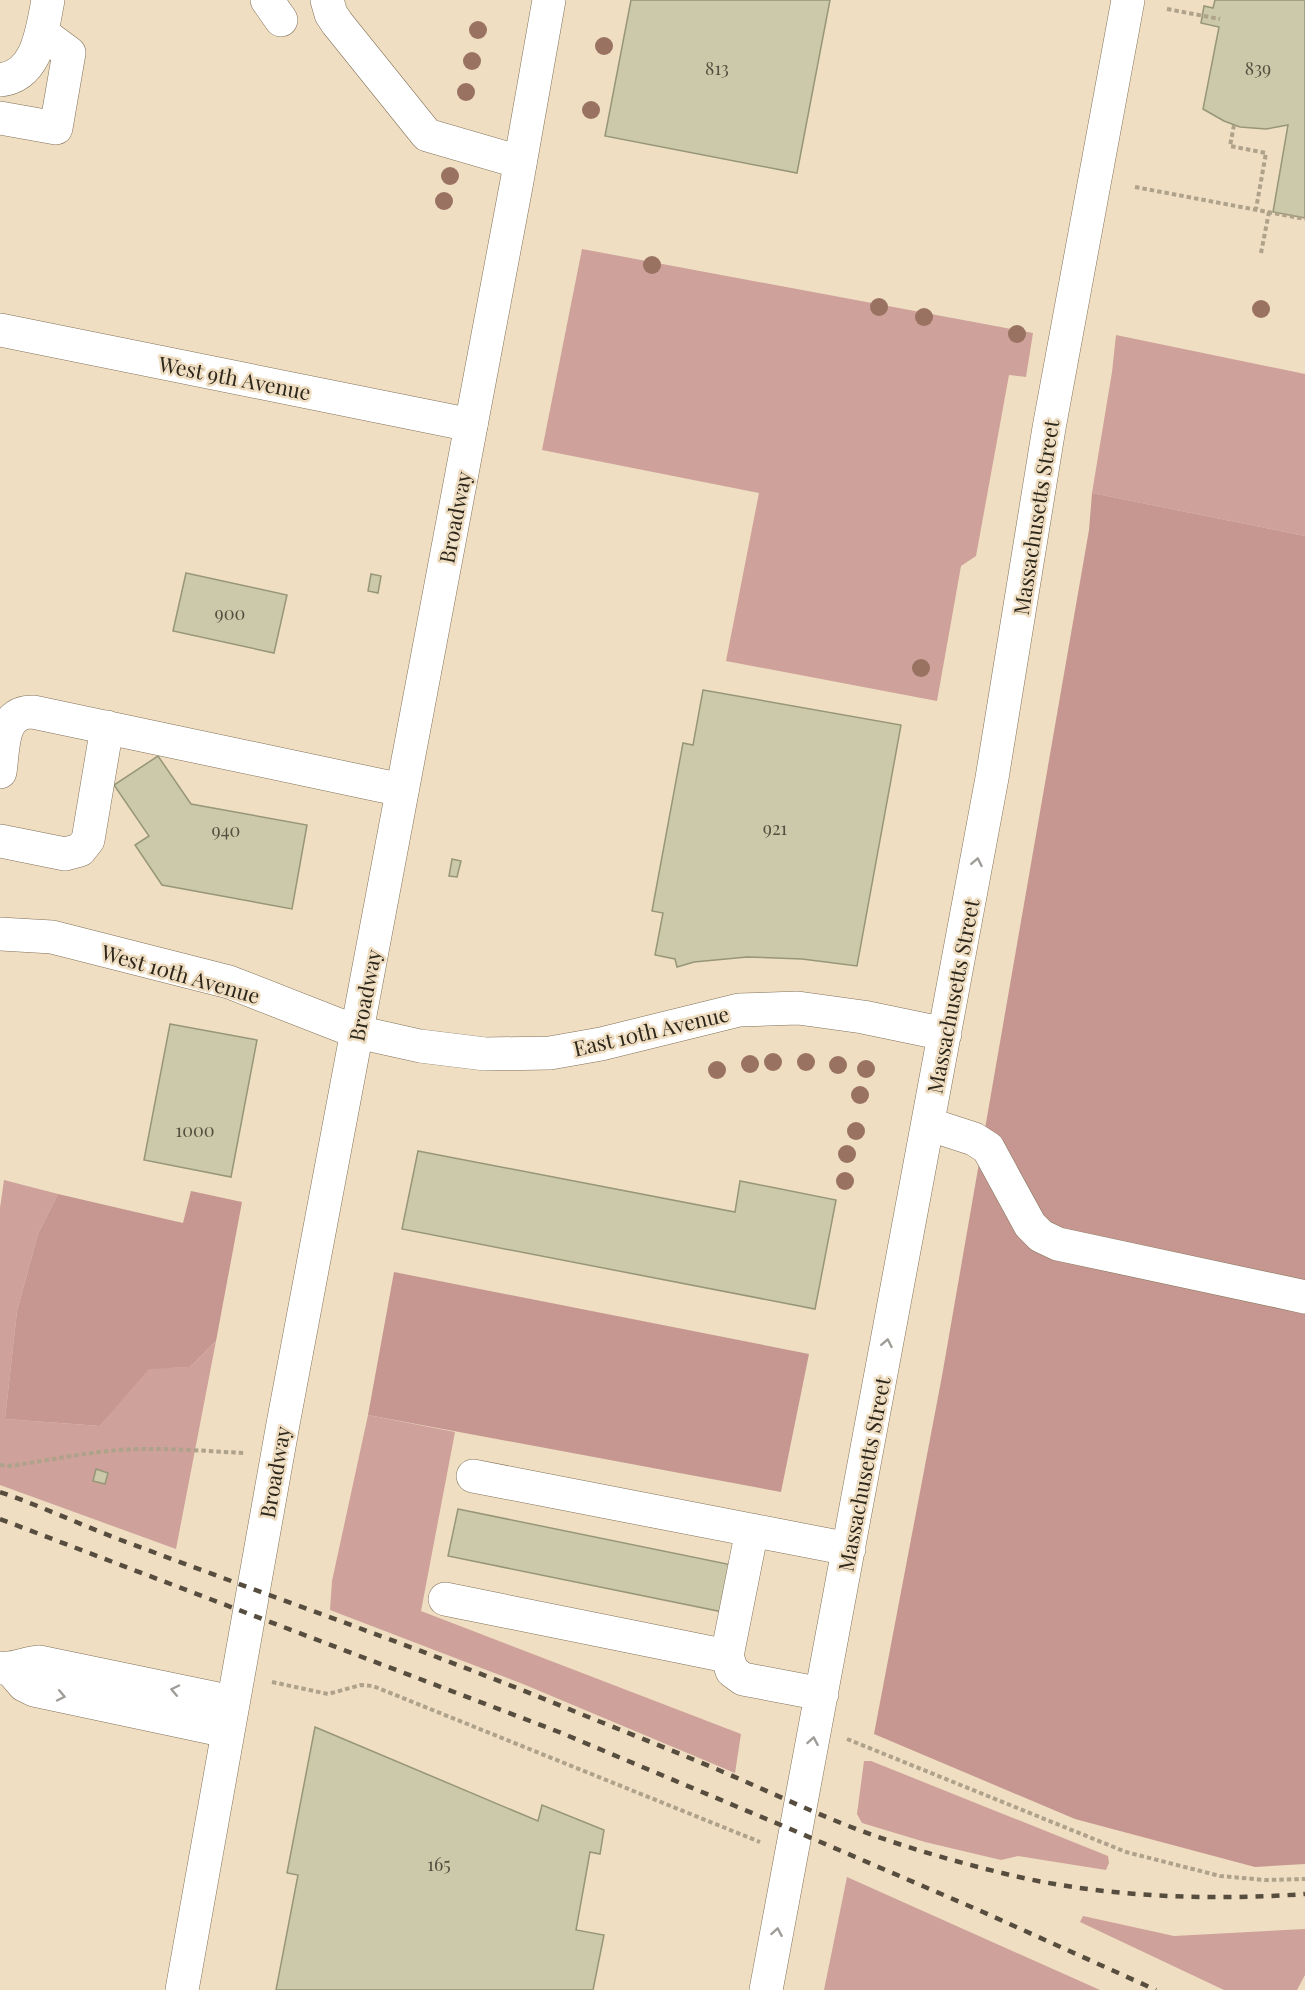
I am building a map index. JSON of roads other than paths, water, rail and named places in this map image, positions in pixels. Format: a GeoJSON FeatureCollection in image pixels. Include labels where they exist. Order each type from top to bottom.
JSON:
{"type":"FeatureCollection","features":[{"type":"Feature","properties":{"kind":"street"},"geometry":{"type":"LineString","coordinates":[[0,80],[13,78],[23,71],[33,56],[42,33],[48,0]]}},
{"type":"Feature","properties":{"kind":"street"},"geometry":{"type":"LineString","coordinates":[[327,0],[331,14],[337,23],[427,135],[520,162]]}},
{"type":"Feature","properties":{"kind":"street","name":"Broadway"},"geometry":{"type":"LineString","coordinates":[[182,1990],[277,1454],[549,0]]}},
{"type":"Feature","properties":{"kind":"street","name":"Massachusetts Street"},"geometry":{"type":"LineString","coordinates":[[766,1990],[992,778],[1049,428],[1128,0]]}},
{"type":"Feature","properties":{"kind":"street"},"geometry":{"type":"LineString","coordinates":[[0,118],[56,128],[69,53],[42,33]]}},
{"type":"Feature","properties":{"kind":"street","name":"West 9th Avenue"},"geometry":{"type":"LineString","coordinates":[[0,330],[471,425]]}},
{"type":"Feature","properties":{"kind":"street"},"geometry":{"type":"LineString","coordinates":[[0,772],[7,726],[12,717],[21,712],[33,712],[402,790]]}},
{"type":"Feature","properties":{"kind":"street"},"geometry":{"type":"LineString","coordinates":[[0,841],[65,854],[80,850],[88,840],[106,727]]}},
{"type":"Feature","properties":{"kind":"street","name":"West 10th Avenue"},"geometry":{"type":"LineString","coordinates":[[0,934],[52,937],[229,982],[357,1032]]}},
{"type":"Feature","properties":{"kind":"street","name":"East 10th Avenue"},"geometry":{"type":"LineString","coordinates":[[357,1032],[420,1046],[485,1053],[550,1053],[601,1044],[739,1010],[798,1008],[863,1017],[945,1034]]}},
{"type":"Feature","properties":{"kind":"street"},"geometry":{"type":"LineString","coordinates":[[928,1124],[974,1139],[988,1148],[1030,1225],[1041,1236],[1058,1244],[1305,1297]]}},
{"type":"Feature","properties":{"kind":"street"},"geometry":{"type":"LineString","coordinates":[[473,1476],[849,1549]]}},
{"type":"Feature","properties":{"kind":"street"},"geometry":{"type":"LineString","coordinates":[[752,1530],[727,1656],[732,1671],[743,1679],[822,1694]]}},
{"type":"Feature","properties":{"kind":"street"},"geometry":{"type":"LineString","coordinates":[[445,1599],[727,1656]]}},
{"type":"Feature","properties":{"kind":"street"},"geometry":{"type":"LineString","coordinates":[[5,1669],[24,1685],[34,1690],[232,1702]]}},
{"type":"Feature","properties":{"kind":"railway"},"geometry":{"type":"LineString","coordinates":[[0,1492],[113,1537],[486,1676],[697,1761],[836,1821],[910,1848],[1039,1881],[1114,1892],[1191,1897],[1305,1894]]}},
{"type":"Feature","properties":{"kind":"railway"},"geometry":{"type":"LineString","coordinates":[[0,1519],[559,1732],[983,1912],[1156,1990]]}}]}
